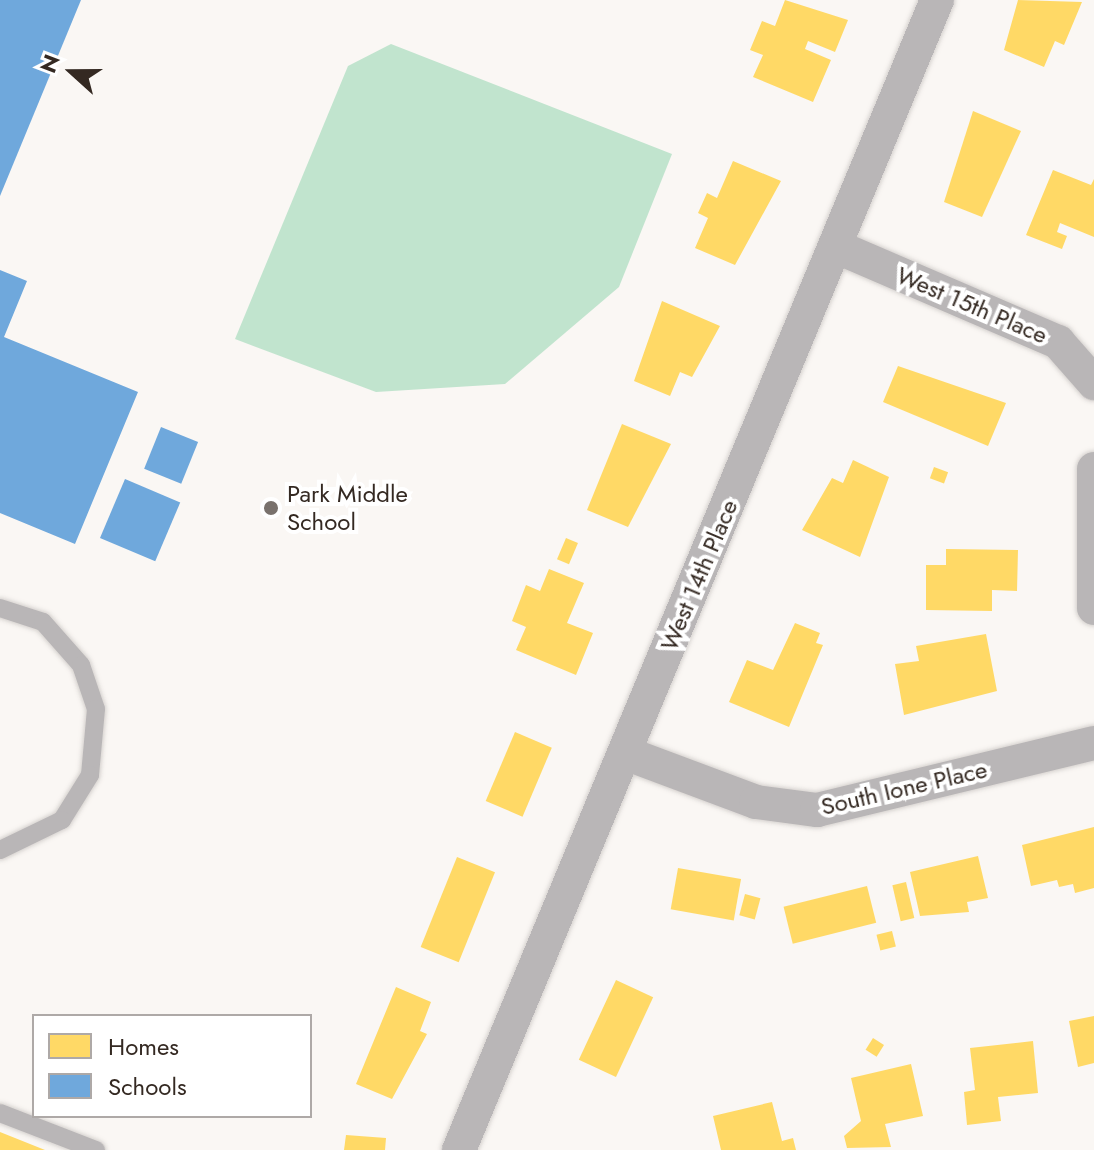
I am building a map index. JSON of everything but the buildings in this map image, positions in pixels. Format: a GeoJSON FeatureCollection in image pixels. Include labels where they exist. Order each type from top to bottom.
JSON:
{"type":"FeatureCollection","features":[{"type":"Feature","properties":{"kind":"street","name":"West 14th Place"},"geometry":{"type":"LineString","coordinates":[[459,1150],[937,0]]}},
{"type":"Feature","properties":{"kind":"street","name":"West 15th Place"},"geometry":{"type":"LineString","coordinates":[[835,246],[1058,342],[1094,383]]}},
{"type":"Feature","properties":{"kind":"street"},"geometry":{"type":"LineString","coordinates":[[1094,469],[1094,608]]}},
{"type":"Feature","properties":{"kind":"street","name":"South Ione Place"},"geometry":{"type":"LineString","coordinates":[[625,753],[756,802],[817,810],[1094,743]]}},
{"type":"Feature","properties":{"kind":"lane"},"geometry":{"type":"LineString","coordinates":[[0,608],[43,622],[81,665],[96,709],[90,775],[62,820],[0,850]]}},
{"type":"Feature","properties":{"kind":"lane"},"geometry":{"type":"LineString","coordinates":[[0,1113],[96,1150]]}},
{"type":"Feature","properties":{"kind":"green space"},"geometry":{"type":"Polygon","coordinates":[[[391,44],[672,154],[619,287],[505,384],[376,392],[235,339],[348,66],[391,44]]]}},
{"type":"Feature","properties":{"kind":"place","name":"Park Middle School"},"geometry":{"type":"Point","coordinates":[271,508]}}]}
